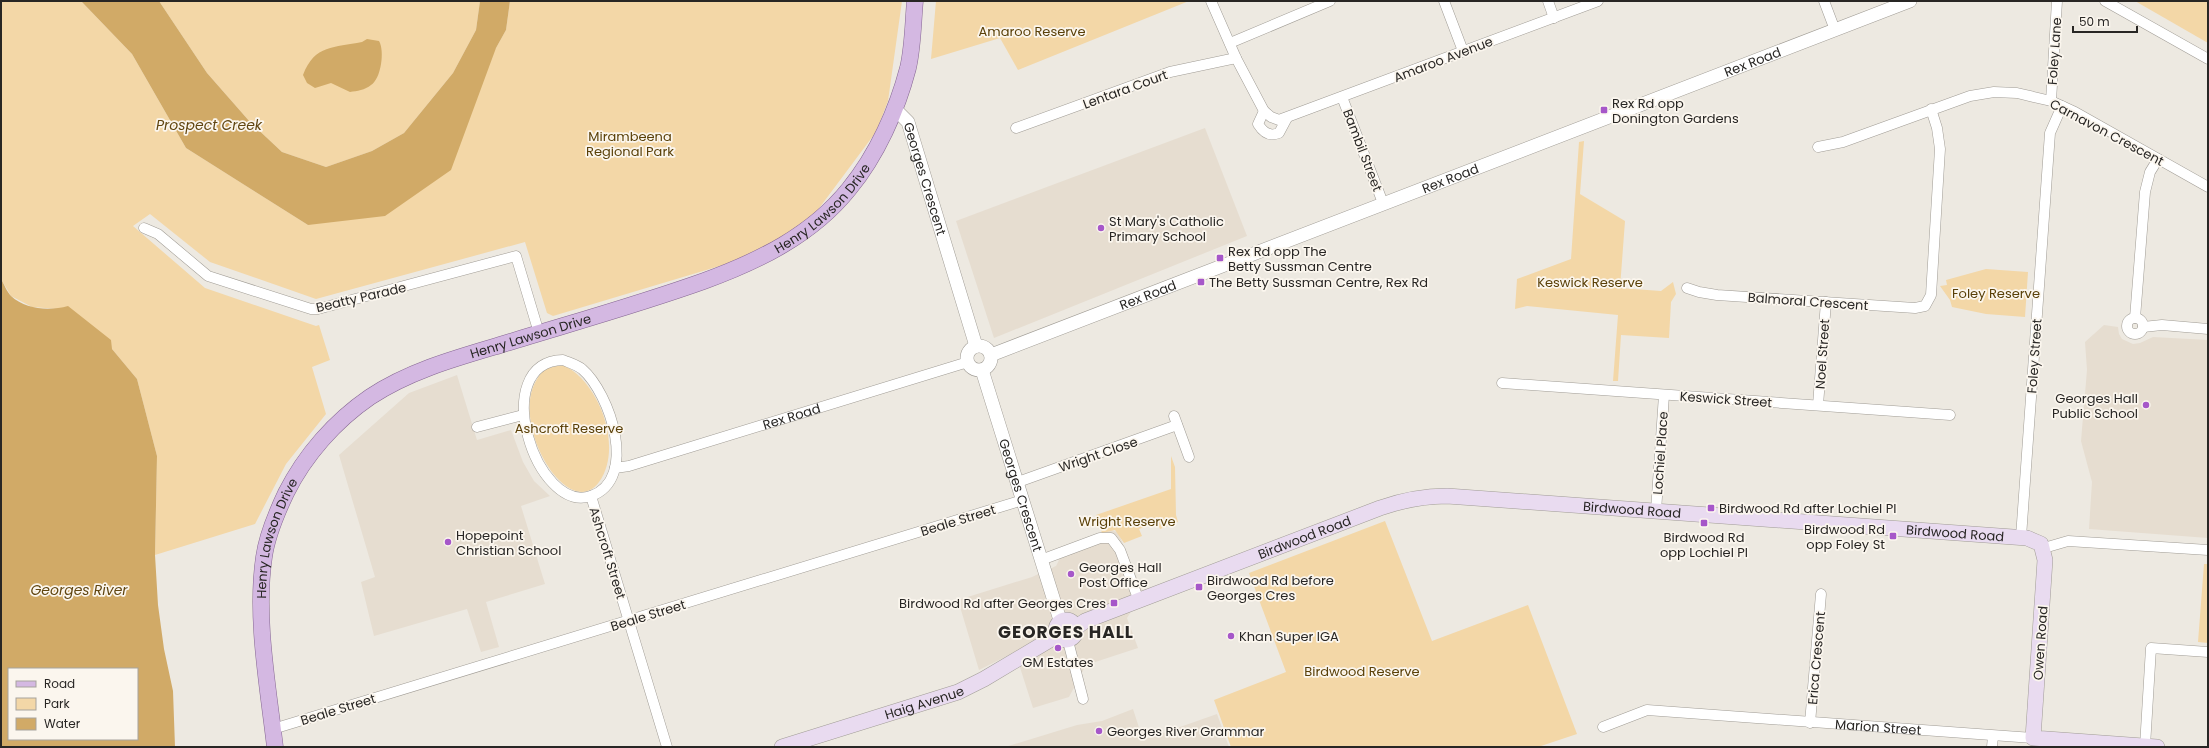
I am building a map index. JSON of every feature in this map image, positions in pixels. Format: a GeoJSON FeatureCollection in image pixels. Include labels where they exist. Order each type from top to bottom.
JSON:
{"type":"FeatureCollection","features":[{"type":"Feature","properties":{"kind":"main road","name":"Henry Lawson Drive"},"geometry":{"type":"LineString","coordinates":[[275,747],[261,601],[264,555],[279,508],[302,465],[338,423],[368,399],[388,386],[432,367],[694,284],[746,265],[790,241],[818,220],[850,188],[876,148],[894,108],[908,67],[915,1]]}},
{"type":"Feature","properties":{"kind":"main road","name":"Birdwood Road"},"geometry":{"type":"LineString","coordinates":[[1067,635],[1085,621],[1411,498],[1446,496],[2020,537],[2037,540],[2044,548]]}},
{"type":"Feature","properties":{"kind":"main road","name":"Owen Road"},"geometry":{"type":"LineString","coordinates":[[2033,738],[2045,567],[2044,548]]}},
{"type":"Feature","properties":{"kind":"main road"},"geometry":{"type":"LineString","coordinates":[[1060,620],[1056,629],[1067,635]]}},
{"type":"Feature","properties":{"kind":"main road","name":"Haig Avenue"},"geometry":{"type":"LineString","coordinates":[[782,747],[958,692],[1067,635]]}},
{"type":"Feature","properties":{"kind":"main road","name":"Marion Street"},"geometry":{"type":"LineString","coordinates":[[2033,738],[2151,747]]}},
{"type":"Feature","properties":{"kind":"street"},"geometry":{"type":"LineString","coordinates":[[1211,1],[1236,58],[1264,111],[1275,119],[1287,118]]}},
{"type":"Feature","properties":{"kind":"street"},"geometry":{"type":"LineString","coordinates":[[1230,43],[1330,1]]}},
{"type":"Feature","properties":{"kind":"street"},"geometry":{"type":"LineString","coordinates":[[1444,1],[1463,51]]}},
{"type":"Feature","properties":{"kind":"street"},"geometry":{"type":"LineString","coordinates":[[1548,1],[1554,18]]}},
{"type":"Feature","properties":{"kind":"street","name":"Amaroo Avenue"},"geometry":{"type":"LineString","coordinates":[[1287,118],[1598,1]]}},
{"type":"Feature","properties":{"kind":"street"},"geometry":{"type":"LineString","coordinates":[[1824,1],[1835,30]]}},
{"type":"Feature","properties":{"kind":"street","name":"Rex Road"},"geometry":{"type":"LineString","coordinates":[[991,355],[1910,1]]}},
{"type":"Feature","properties":{"kind":"street","name":"Foley Lane"},"geometry":{"type":"LineString","coordinates":[[2051,101],[2057,1]]}},
{"type":"Feature","properties":{"kind":"street"},"geometry":{"type":"LineString","coordinates":[[2105,1],[2208,59]]}},
{"type":"Feature","properties":{"kind":"street","name":"Lentara Court"},"geometry":{"type":"LineString","coordinates":[[1016,128],[1170,72],[1236,58]]}},
{"type":"Feature","properties":{"kind":"street","name":"Carnavon Crescent"},"geometry":{"type":"LineString","coordinates":[[1818,147],[1843,142],[1970,96],[1994,92],[2029,95],[2051,101],[2062,106],[2208,188]]}},
{"type":"Feature","properties":{"kind":"street","name":"Bambil Street"},"geometry":{"type":"LineString","coordinates":[[1342,97],[1383,203]]}},
{"type":"Feature","properties":{"kind":"street","name":"Foley Street"},"geometry":{"type":"LineString","coordinates":[[2020,537],[2050,133],[2062,106]]}},
{"type":"Feature","properties":{"kind":"street","name":"Georges Crescent"},"geometry":{"type":"LineString","coordinates":[[894,108],[908,122],[976,346]]}},
{"type":"Feature","properties":{"kind":"street","name":"Balmoral Crescent"},"geometry":{"type":"LineString","coordinates":[[1687,288],[1717,295],[1915,308],[1933,305],[1931,296],[1940,148],[1937,128],[1931,109]]}},
{"type":"Feature","properties":{"kind":"street"},"geometry":{"type":"LineString","coordinates":[[1264,111],[1258,124],[1264,132],[1274,136],[1279,133],[1287,118]]}},
{"type":"Feature","properties":{"kind":"street"},"geometry":{"type":"LineString","coordinates":[[2158,159],[2150,172],[2144,192],[2135,318],[2127,324],[2128,331],[2133,334],[2138,334],[2143,327],[2162,325],[2208,329]]}},
{"type":"Feature","properties":{"kind":"street","name":"Beatty Parade"},"geometry":{"type":"LineString","coordinates":[[144,228],[160,236],[208,276],[311,309],[318,309],[516,256],[539,332]]}},
{"type":"Feature","properties":{"kind":"street","name":"Noel Street"},"geometry":{"type":"LineString","coordinates":[[1818,405],[1826,302]]}},
{"type":"Feature","properties":{"kind":"street"},"geometry":{"type":"LineString","coordinates":[[2135,318],[2141,322],[2143,327]]}},
{"type":"Feature","properties":{"kind":"street"},"geometry":{"type":"LineString","coordinates":[[976,346],[984,347],[991,355],[990,364],[982,370],[975,369],[968,362],[969,352],[976,346]]}},
{"type":"Feature","properties":{"kind":"street","name":"Ashcroft Street"},"geometry":{"type":"LineString","coordinates":[[556,360],[572,363],[588,376],[607,406],[615,433],[614,468],[604,488],[591,496],[576,497],[564,492],[553,482],[534,455],[523,415],[527,389],[530,381],[540,369],[556,360]]}},
{"type":"Feature","properties":{"kind":"street","name":"Rex Road"},"geometry":{"type":"LineString","coordinates":[[614,468],[629,466],[968,362]]}},
{"type":"Feature","properties":{"kind":"street","name":"Georges Crescent"},"geometry":{"type":"LineString","coordinates":[[982,370],[1060,620]]}},
{"type":"Feature","properties":{"kind":"street","name":"Keswick Street"},"geometry":{"type":"LineString","coordinates":[[1502,383],[1950,415]]}},
{"type":"Feature","properties":{"kind":"street","name":"Lochiel Place"},"geometry":{"type":"LineString","coordinates":[[1656,511],[1664,395]]}},
{"type":"Feature","properties":{"kind":"street"},"geometry":{"type":"LineString","coordinates":[[477,427],[523,415]]}},
{"type":"Feature","properties":{"kind":"street","name":"Wright Close"},"geometry":{"type":"LineString","coordinates":[[1018,482],[1176,421],[1189,457]]}},
{"type":"Feature","properties":{"kind":"street","name":"Ashcroft Street"},"geometry":{"type":"LineString","coordinates":[[591,496],[667,747]]}},
{"type":"Feature","properties":{"kind":"street","name":"Beale Street"},"geometry":{"type":"LineString","coordinates":[[273,729],[1023,500]]}},
{"type":"Feature","properties":{"kind":"street"},"geometry":{"type":"LineString","coordinates":[[1042,560],[1100,538],[1112,538],[1120,550],[1139,601]]}},
{"type":"Feature","properties":{"kind":"street"},"geometry":{"type":"LineString","coordinates":[[2044,548],[2068,541],[2208,550]]}},
{"type":"Feature","properties":{"kind":"street","name":"Erica Crescent"},"geometry":{"type":"LineString","coordinates":[[1810,723],[1821,594]]}},
{"type":"Feature","properties":{"kind":"street"},"geometry":{"type":"LineString","coordinates":[[1067,635],[1083,698]]}},
{"type":"Feature","properties":{"kind":"street"},"geometry":{"type":"LineString","coordinates":[[2151,747],[2151,648],[2208,652]]}},
{"type":"Feature","properties":{"kind":"street","name":"Marion Street"},"geometry":{"type":"LineString","coordinates":[[1603,727],[1647,710],[2033,738]]}},
{"type":"Feature","properties":{"kind":"street"},"geometry":{"type":"LineString","coordinates":[[1992,747],[1993,736]]}},
{"type":"Feature","properties":{"kind":"shaded area","name":"St Mary's Catholic Primary School"},"geometry":{"type":"Polygon","coordinates":[[[1205,128],[1247,236],[994,338],[956,221],[1205,128]]]}},
{"type":"Feature","properties":{"kind":"shaded area","name":"Georges Hall Public School"},"geometry":{"type":"Polygon","coordinates":[[[2104,325],[2118,327],[2119,334],[2122,339],[2133,344],[2140,343],[2153,337],[2208,340],[2208,538],[2089,529],[2092,482],[2081,441],[2087,370],[2085,342],[2104,325]]]}},
{"type":"Feature","properties":{"kind":"shaded area","name":"Hopepoint Christian School"},"geometry":{"type":"Polygon","coordinates":[[[457,375],[477,440],[511,430],[523,462],[534,481],[550,496],[521,506],[545,584],[486,602],[499,647],[481,652],[467,609],[374,636],[361,582],[375,577],[339,455],[409,393],[457,375]]]}},
{"type":"Feature","properties":{"kind":"shaded area"},"geometry":{"type":"Polygon","coordinates":[[[1108,530],[1118,532],[1143,593],[1127,618],[1138,648],[1086,665],[1069,697],[1033,708],[1015,652],[979,670],[958,600],[1032,577],[1056,566],[1059,560],[1056,551],[1108,530]]]}},
{"type":"Feature","properties":{"kind":"shaded area","name":"Georges River Grammar"},"geometry":{"type":"Polygon","coordinates":[[[1133,709],[1143,740],[1217,714],[1229,747],[1005,747],[1077,725],[1102,721],[1133,709]]]}},
{"type":"Feature","properties":{"kind":"green space","name":"Mirambeena Regional Park"},"geometry":{"type":"Polygon","coordinates":[[[1,1],[81,1],[132,54],[186,148],[308,225],[496,48],[506,30],[510,1],[902,1],[888,101],[876,132],[814,215],[796,229],[761,251],[723,265],[553,316],[547,313],[525,242],[316,299],[210,262],[150,214],[133,226],[205,288],[316,326],[319,325],[330,360],[312,367],[326,414],[286,464],[255,524],[155,555],[157,456],[137,379],[112,349],[59,309],[32,307],[11,296],[1,279],[1,1]]]}},
{"type":"Feature","properties":{"kind":"green space"},"geometry":{"type":"Polygon","coordinates":[[[159,1],[480,1],[476,30],[453,73],[404,133],[372,151],[326,167],[282,152],[250,122],[207,73],[159,1]]]}},
{"type":"Feature","properties":{"kind":"green space","name":"Amaroo Reserve"},"geometry":{"type":"Polygon","coordinates":[[[936,1],[1189,1],[1018,70],[1000,38],[931,59],[936,1]]]}},
{"type":"Feature","properties":{"kind":"green space"},"geometry":{"type":"Polygon","coordinates":[[[2135,1],[2208,1],[2208,43],[2135,1]]]}},
{"type":"Feature","properties":{"kind":"green space","name":"Keswick Reserve"},"geometry":{"type":"Polygon","coordinates":[[[1584,141],[1580,194],[1625,221],[1620,288],[1661,291],[1673,282],[1676,294],[1671,302],[1669,338],[1621,335],[1618,381],[1613,381],[1618,315],[1527,306],[1515,309],[1517,279],[1571,259],[1579,142],[1584,141]]]}},
{"type":"Feature","properties":{"kind":"green space","name":"Foley Reserve"},"geometry":{"type":"Polygon","coordinates":[[[1986,269],[2028,272],[2025,317],[1986,314],[1952,307],[1950,300],[1940,286],[1947,285],[1946,280],[1986,269]]]}},
{"type":"Feature","properties":{"kind":"green space","name":"Ashcroft Reserve"},"geometry":{"type":"Polygon","coordinates":[[[563,365],[576,373],[587,385],[597,400],[604,417],[608,434],[609,452],[606,468],[599,482],[587,491],[573,490],[559,480],[546,464],[537,444],[531,422],[530,400],[536,381],[542,372],[547,369],[563,365]]]}},
{"type":"Feature","properties":{"kind":"green space","name":"Wright Reserve"},"geometry":{"type":"Polygon","coordinates":[[[1171,456],[1175,467],[1176,515],[1178,522],[1160,529],[1157,522],[1139,529],[1142,536],[1124,543],[1115,530],[1102,533],[1096,515],[1171,489],[1171,456]]]}},
{"type":"Feature","properties":{"kind":"green space","name":"Birdwood Reserve"},"geometry":{"type":"Polygon","coordinates":[[[1385,521],[1432,641],[1528,605],[1577,734],[1538,747],[1231,747],[1214,700],[1286,672],[1249,573],[1385,521]]]}},
{"type":"Feature","properties":{"kind":"green space"},"geometry":{"type":"Polygon","coordinates":[[[2204,564],[2208,564],[2208,643],[2198,642],[2204,564]]]}},
{"type":"Feature","properties":{"kind":"water","name":"Prospect Creek"},"geometry":{"type":"Polygon","coordinates":[[[81,1],[159,1],[207,73],[250,122],[282,152],[326,167],[372,151],[404,133],[453,73],[476,30],[480,1],[510,1],[506,30],[496,48],[451,170],[385,216],[308,225],[186,148],[132,54],[81,1]]]}},
{"type":"Feature","properties":{"kind":"water"},"geometry":{"type":"Polygon","coordinates":[[[367,39],[379,41],[382,51],[380,71],[374,82],[369,87],[350,92],[331,83],[315,88],[307,83],[303,75],[313,58],[326,49],[362,42],[367,39]]]}},
{"type":"Feature","properties":{"kind":"water","name":"Georges River"},"geometry":{"type":"Polygon","coordinates":[[[1,279],[11,296],[17,301],[31,307],[54,309],[68,306],[111,340],[112,349],[137,379],[157,456],[155,555],[158,605],[164,649],[173,691],[175,747],[1,747],[1,279]]]}},
{"type":"Feature","properties":{"kind":"place","name":"Rex Rd opp Donington Gardens"},"geometry":{"type":"Point","coordinates":[1604,110]}},
{"type":"Feature","properties":{"kind":"place","name":"St Mary's Catholic Primary School"},"geometry":{"type":"Point","coordinates":[1101,228]}},
{"type":"Feature","properties":{"kind":"place","name":"Rex Rd opp The Betty Sussman Centre"},"geometry":{"type":"Point","coordinates":[1220,258]}},
{"type":"Feature","properties":{"kind":"place","name":"The Betty Sussman Centre, Rex Rd"},"geometry":{"type":"Point","coordinates":[1201,282]}},
{"type":"Feature","properties":{"kind":"place","name":"Georges Hall Public School"},"geometry":{"type":"Point","coordinates":[2146,405]}},
{"type":"Feature","properties":{"kind":"place","name":"Birdwood Rd after Lochiel Pl"},"geometry":{"type":"Point","coordinates":[1711,508]}},
{"type":"Feature","properties":{"kind":"place","name":"Birdwood Rd opp Lochiel Pl"},"geometry":{"type":"Point","coordinates":[1704,523]}},
{"type":"Feature","properties":{"kind":"place","name":"Birdwood Rd opp Foley St"},"geometry":{"type":"Point","coordinates":[1893,536]}},
{"type":"Feature","properties":{"kind":"place","name":"Hopepoint Christian School"},"geometry":{"type":"Point","coordinates":[448,542]}},
{"type":"Feature","properties":{"kind":"place","name":"Georges Hall Post Office"},"geometry":{"type":"Point","coordinates":[1071,574]}},
{"type":"Feature","properties":{"kind":"place","name":"Birdwood Rd before Georges Cres"},"geometry":{"type":"Point","coordinates":[1199,587]}},
{"type":"Feature","properties":{"kind":"place","name":"Birdwood Rd after Georges Cres"},"geometry":{"type":"Point","coordinates":[1114,603]}},
{"type":"Feature","properties":{"kind":"place","name":"Khan Super IGA"},"geometry":{"type":"Point","coordinates":[1231,636]}},
{"type":"Feature","properties":{"kind":"place","name":"GM Estates"},"geometry":{"type":"Point","coordinates":[1058,648]}},
{"type":"Feature","properties":{"kind":"place","name":"Georges River Grammar"},"geometry":{"type":"Point","coordinates":[1099,731]}},
{"type":"Feature","properties":{"kind":"district","name":"GEORGES HALL"},"geometry":{"type":"Point","coordinates":[1066,632]}}]}
